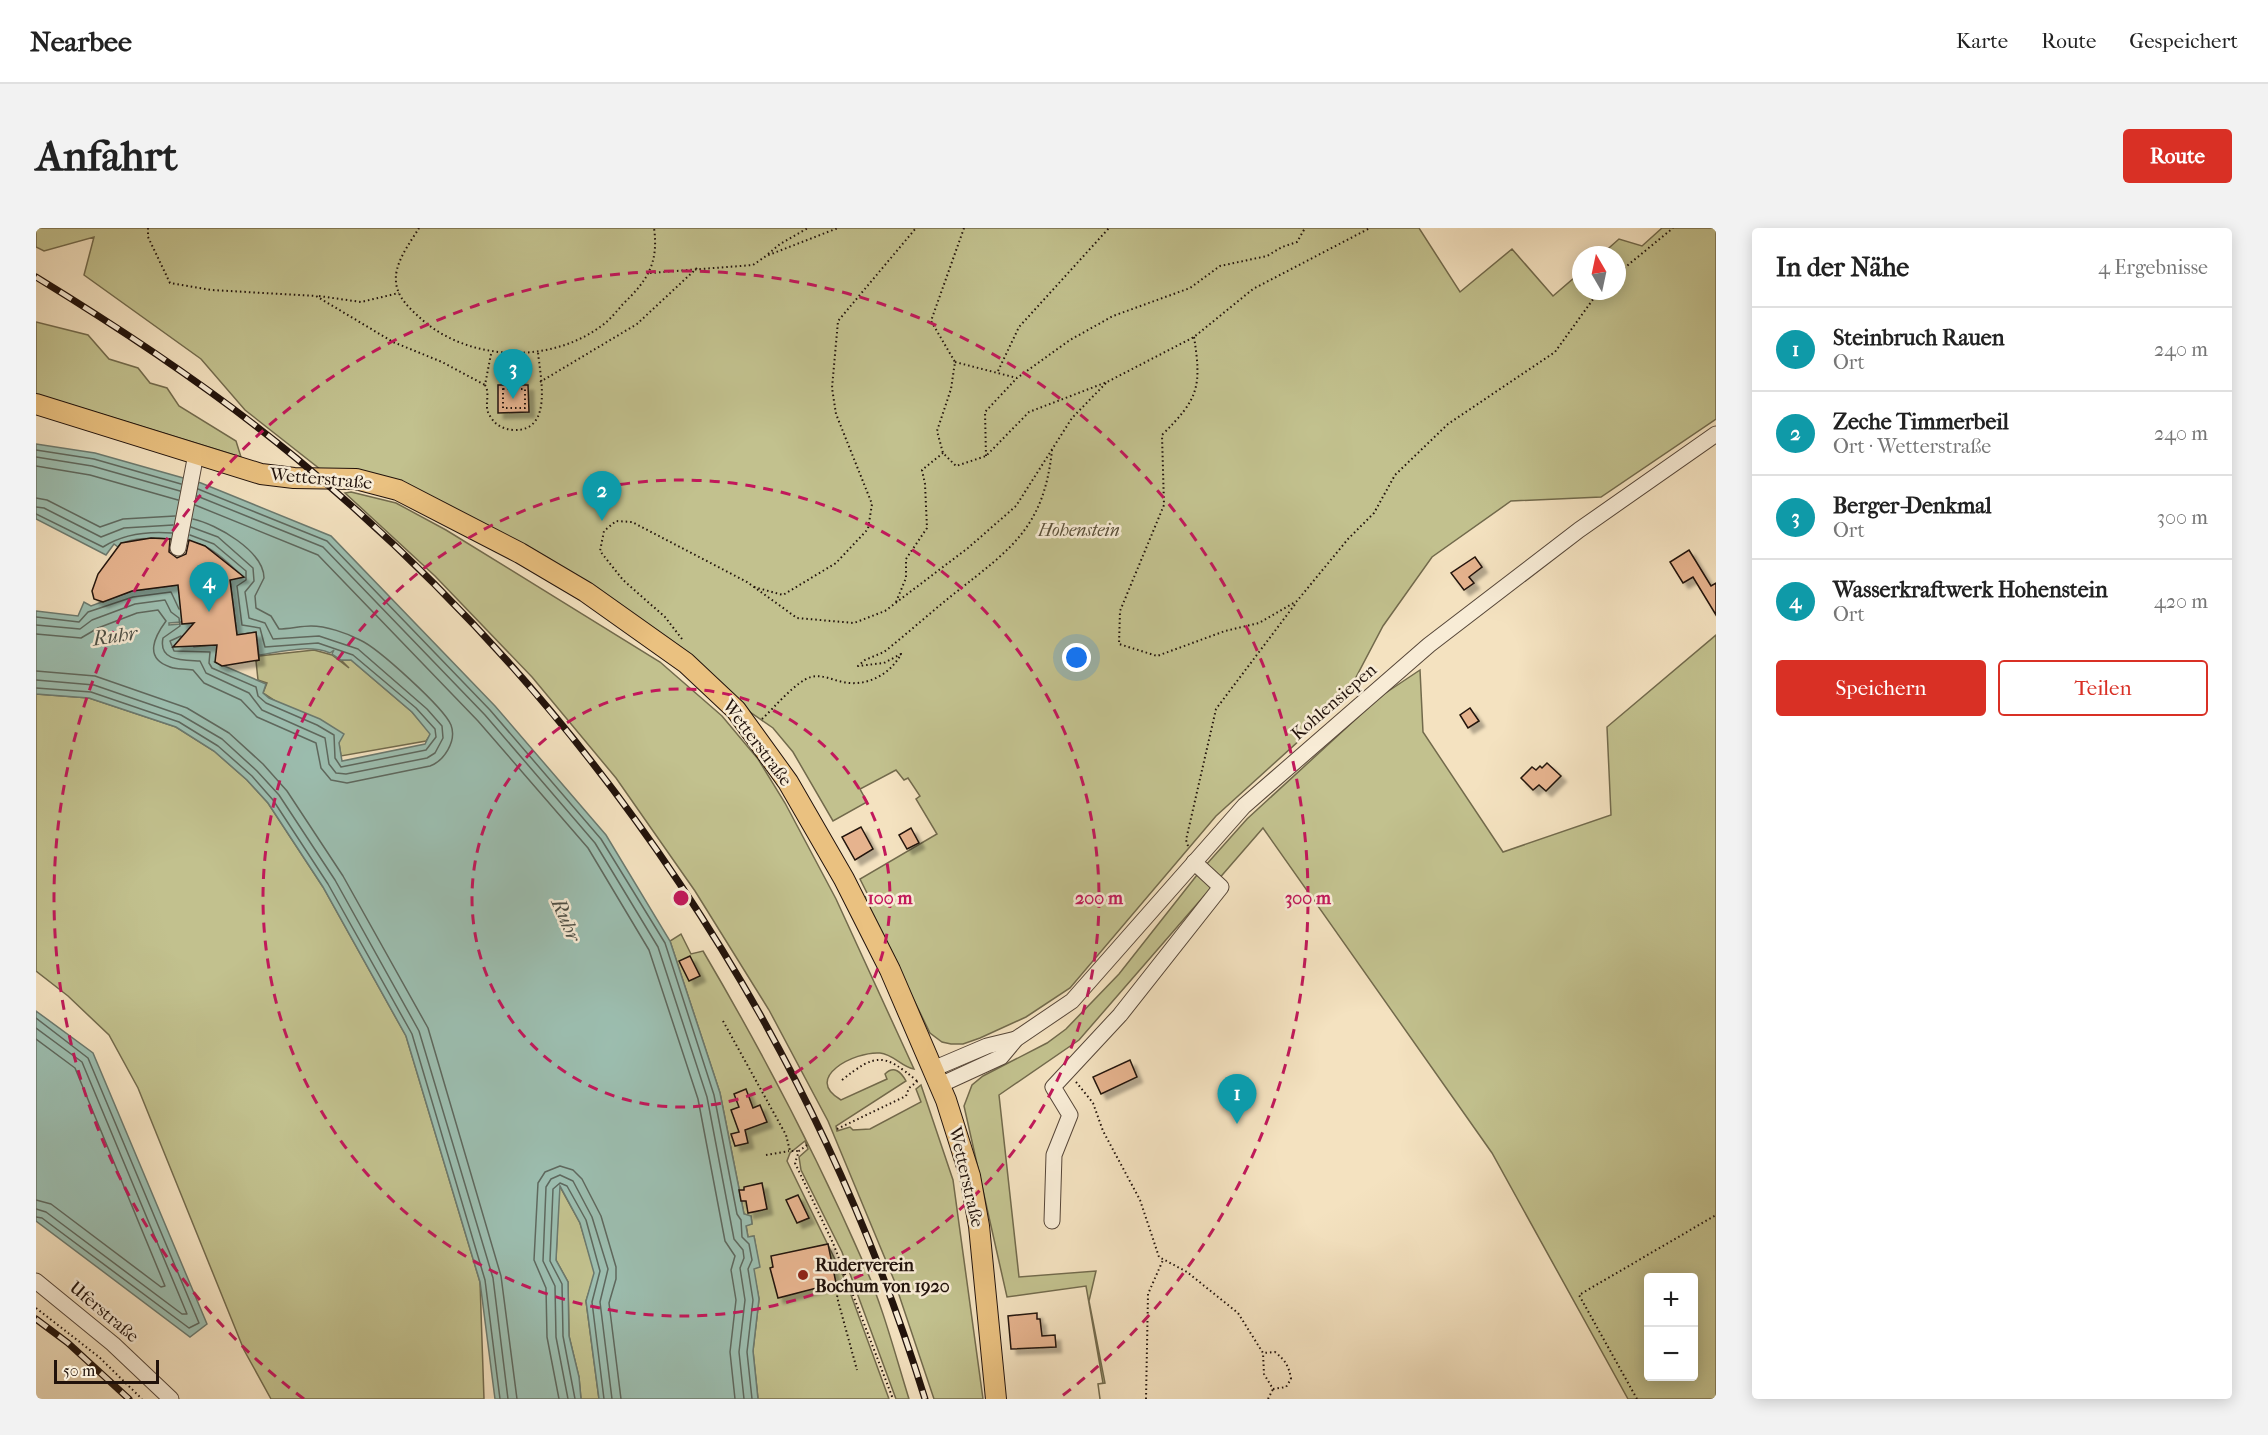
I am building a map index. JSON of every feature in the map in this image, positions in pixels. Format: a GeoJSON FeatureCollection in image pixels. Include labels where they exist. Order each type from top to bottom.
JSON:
{"type":"FeatureCollection","features":[{"type":"Feature","properties":{"kind":"main road","name":"Wetterstraße"},"geometry":{"type":"LineString","coordinates":[[36,404],[261,474],[294,478],[356,479],[399,489],[520,553],[586,592],[686,663],[736,710],[788,782],[844,879],[890,970],[937,1077],[960,1141],[973,1196],[996,1399]]}},
{"type":"Feature","properties":{"kind":"street","name":"Kohlensiepen"},"geometry":{"type":"LineString","coordinates":[[937,1077],[987,1046],[1016,1039],[1072,1001],[1244,806],[1429,645],[1580,530],[1716,434]]}},
{"type":"Feature","properties":{"kind":"street"},"geometry":{"type":"LineString","coordinates":[[179,544],[196,454]]}},
{"type":"Feature","properties":{"kind":"street"},"geometry":{"type":"LineString","coordinates":[[1052,1221],[1054,1155],[1070,1115],[1053,1086],[1069,1073],[1120,1015],[1221,887],[1194,862]]}},
{"type":"Feature","properties":{"kind":"street","name":"Uferstraße"},"geometry":{"type":"LineString","coordinates":[[36,1281],[113,1344],[171,1399]]}},
{"type":"Feature","properties":{"kind":"path"},"geometry":{"type":"LineString","coordinates":[[148,228],[148,237],[170,283],[212,291],[316,296],[361,302],[399,293]]}},
{"type":"Feature","properties":{"kind":"path"},"geometry":{"type":"LineString","coordinates":[[419,228],[398,267],[396,282],[399,293],[405,303],[444,336],[464,345],[492,352],[538,352],[600,327],[642,286],[650,273],[656,241],[654,228]]}},
{"type":"Feature","properties":{"kind":"path"},"geometry":{"type":"LineString","coordinates":[[650,273],[753,265],[780,244],[808,228]]}},
{"type":"Feature","properties":{"kind":"path"},"geometry":{"type":"LineString","coordinates":[[766,256],[838,228]]}},
{"type":"Feature","properties":{"kind":"path"},"geometry":{"type":"LineString","coordinates":[[751,586],[783,595],[836,563],[868,529],[872,504],[836,414],[832,388],[838,321],[916,228]]}},
{"type":"Feature","properties":{"kind":"path"},"geometry":{"type":"LineString","coordinates":[[964,228],[931,321],[955,362],[951,389],[937,431],[943,453],[956,466],[986,456],[1029,412],[1107,382],[1194,337],[1253,289],[1370,228]]}},
{"type":"Feature","properties":{"kind":"path"},"geometry":{"type":"LineString","coordinates":[[998,372],[1019,327],[1109,228]]}},
{"type":"Feature","properties":{"kind":"path"},"geometry":{"type":"LineString","coordinates":[[986,456],[985,412],[1017,378],[1070,340],[1113,316],[1190,288],[1220,266],[1267,256],[1282,247],[1298,242],[1305,228]]}},
{"type":"Feature","properties":{"kind":"path"},"geometry":{"type":"LineString","coordinates":[[1626,267],[1673,228]]}},
{"type":"Feature","properties":{"kind":"path"},"geometry":{"type":"LineString","coordinates":[[540,382],[637,324],[697,268]]}},
{"type":"Feature","properties":{"kind":"path"},"geometry":{"type":"LineString","coordinates":[[316,296],[393,342],[442,362],[485,385],[488,389],[488,414],[497,425],[517,430],[531,425],[540,413],[543,403],[538,352]]}},
{"type":"Feature","properties":{"kind":"path"},"geometry":{"type":"LineString","coordinates":[[1194,862],[1186,840],[1216,709],[1297,601],[1348,539],[1374,513],[1395,475],[1448,424],[1555,352],[1593,300]]}},
{"type":"Feature","properties":{"kind":"path"},"geometry":{"type":"LineString","coordinates":[[1194,337],[1200,374],[1187,410],[1162,435],[1164,505],[1120,611],[1119,644],[1157,656],[1225,631],[1259,623],[1297,601]]}},
{"type":"Feature","properties":{"kind":"path"},"geometry":{"type":"LineString","coordinates":[[485,385],[492,352]]}},
{"type":"Feature","properties":{"kind":"path"},"geometry":{"type":"LineString","coordinates":[[513,352],[514,391]]}},
{"type":"Feature","properties":{"kind":"path"},"geometry":{"type":"LineString","coordinates":[[955,362],[1017,378]]}},
{"type":"Feature","properties":{"kind":"path"},"geometry":{"type":"LineString","coordinates":[[686,663],[682,638],[664,617],[623,580],[600,551],[604,531],[616,521],[632,522],[751,586],[797,618],[854,623],[885,611],[968,548],[1016,506],[1072,418],[1107,382]]}},
{"type":"Feature","properties":{"kind":"path"},"geometry":{"type":"LineString","coordinates":[[503,389],[514,391],[525,389],[525,408],[503,408],[503,389]]}},
{"type":"Feature","properties":{"kind":"path"},"geometry":{"type":"LineString","coordinates":[[750,729],[802,681],[810,677],[818,676],[857,684],[867,682],[892,666],[901,654],[878,664],[858,666],[865,660],[884,652],[1015,543],[1041,505],[1049,475],[1052,450]]}},
{"type":"Feature","properties":{"kind":"path"},"geometry":{"type":"LineString","coordinates":[[896,602],[906,578],[906,559],[927,528],[922,470],[943,453]]}},
{"type":"Feature","properties":{"kind":"path"},"geometry":{"type":"LineString","coordinates":[[723,1021],[786,1136],[790,1151]]}},
{"type":"Feature","properties":{"kind":"path"},"geometry":{"type":"LineString","coordinates":[[842,1080],[861,1065],[878,1059],[894,1062],[917,1082]]}},
{"type":"Feature","properties":{"kind":"path"},"geometry":{"type":"LineString","coordinates":[[1069,1073],[1093,1103],[1103,1131],[1140,1200],[1159,1257],[1187,1272],[1238,1313],[1263,1353],[1264,1374],[1273,1389]]}},
{"type":"Feature","properties":{"kind":"path"},"geometry":{"type":"LineString","coordinates":[[837,1130],[906,1096],[909,1088],[917,1082],[937,1077]]}},
{"type":"Feature","properties":{"kind":"path"},"geometry":{"type":"LineString","coordinates":[[807,1145],[799,1151],[795,1163],[845,1273],[892,1399]]}},
{"type":"Feature","properties":{"kind":"path"},"geometry":{"type":"LineString","coordinates":[[766,1155],[799,1151]]}},
{"type":"Feature","properties":{"kind":"path"},"geometry":{"type":"LineString","coordinates":[[1638,1399],[1579,1295],[1716,1215]]}},
{"type":"Feature","properties":{"kind":"path"},"geometry":{"type":"LineString","coordinates":[[1146,1399],[1148,1294],[1163,1260]]}},
{"type":"Feature","properties":{"kind":"path"},"geometry":{"type":"LineString","coordinates":[[845,1273],[837,1297],[857,1370]]}},
{"type":"Feature","properties":{"kind":"path"},"geometry":{"type":"LineString","coordinates":[[36,1308],[99,1357],[142,1399]]}},
{"type":"Feature","properties":{"kind":"path"},"geometry":{"type":"LineString","coordinates":[[1263,1353],[1275,1352],[1290,1368],[1292,1379],[1286,1387],[1273,1389]]}},
{"type":"Feature","properties":{"kind":"path"},"geometry":{"type":"LineString","coordinates":[[1268,1399],[1273,1389]]}},
{"type":"Feature","properties":{"kind":"green space","name":"Hohenstein"},"geometry":{"type":"Polygon","coordinates":[[[36,228],[1419,228],[1460,292],[1512,249],[1553,296],[1572,280],[1572,300],[1626,300],[1626,246],[1611,246],[1619,239],[1642,246],[1662,228],[1716,228],[1716,419],[1601,497],[1511,501],[1432,557],[1383,626],[1344,700],[1216,816],[1070,988],[1026,1017],[980,1038],[963,1044],[951,1044],[942,1042],[930,1033],[864,898],[868,895],[860,879],[937,834],[916,799],[920,796],[908,778],[904,780],[896,770],[860,789],[867,802],[833,821],[793,752],[773,728],[750,712],[696,661],[548,558],[388,478],[320,469],[245,410],[201,359],[84,275],[94,237],[44,251],[36,247],[36,228]]]}},
{"type":"Feature","properties":{"kind":"green space"},"geometry":{"type":"Polygon","coordinates":[[[36,322],[88,335],[109,359],[138,368],[150,383],[167,388],[179,406],[236,441],[241,457],[36,394],[36,322]]]}},
{"type":"Feature","properties":{"kind":"green space"},"geometry":{"type":"Polygon","coordinates":[[[351,492],[396,503],[446,530],[660,662],[722,716],[758,759],[785,803],[836,899],[914,1069],[880,1053],[858,1056],[836,1068],[827,1083],[830,1092],[841,1100],[887,1079],[885,1074],[891,1070],[900,1072],[906,1081],[836,1126],[837,1131],[850,1127],[853,1130],[870,1129],[921,1102],[916,1089],[921,1085],[953,1180],[983,1399],[934,1399],[894,1280],[828,1121],[769,1010],[695,891],[616,778],[532,677],[435,576],[345,493],[351,492]]]}},
{"type":"Feature","properties":{"kind":"green space"},"geometry":{"type":"Polygon","coordinates":[[[1716,635],[1716,1399],[1628,1399],[1492,1153],[1263,828],[1079,1040],[999,1095],[1019,1277],[1096,1271],[1089,1301],[1105,1383],[1098,1384],[1103,1383],[1086,1286],[1007,1297],[964,1106],[972,1085],[983,1076],[1047,1043],[1066,1029],[1119,974],[1197,875],[1247,819],[1381,696],[1420,670],[1423,732],[1503,852],[1611,815],[1607,727],[1716,635]]]}},
{"type":"Feature","properties":{"kind":"green space"},"geometry":{"type":"Polygon","coordinates":[[[314,650],[332,655],[349,668],[341,660],[351,660],[412,712],[431,734],[426,741],[341,756],[339,743],[263,693],[267,683],[258,680],[256,661],[259,660],[259,656],[314,650]]]}},
{"type":"Feature","properties":{"kind":"green space"},"geometry":{"type":"Polygon","coordinates":[[[36,694],[89,698],[176,727],[214,751],[247,780],[268,803],[323,887],[406,1036],[480,1282],[484,1399],[271,1399],[244,1350],[138,1088],[109,1035],[68,996],[36,971],[36,694]]]}},
{"type":"Feature","properties":{"kind":"green space"},"geometry":{"type":"Polygon","coordinates":[[[681,934],[691,954],[703,951],[768,1066],[808,1144],[871,1280],[909,1399],[896,1399],[842,1252],[801,1170],[799,1157],[808,1149],[805,1141],[790,1153],[787,1161],[847,1284],[889,1399],[758,1399],[753,1351],[759,1299],[753,1268],[759,1267],[754,1236],[748,1237],[746,1225],[752,1224],[751,1216],[744,1214],[720,1093],[670,941],[681,934]]]}},
{"type":"Feature","properties":{"kind":"green space"},"geometry":{"type":"Polygon","coordinates":[[[559,1185],[580,1223],[595,1273],[586,1301],[599,1399],[581,1399],[579,1377],[569,1336],[568,1282],[556,1260],[559,1185]]]}},
{"type":"Feature","properties":{"kind":"water","name":"Ruhr"},"geometry":{"type":"Polygon","coordinates":[[[36,444],[95,453],[201,483],[331,536],[495,706],[606,835],[670,941],[720,1093],[744,1214],[751,1216],[752,1224],[746,1226],[748,1237],[754,1236],[760,1267],[754,1269],[759,1299],[753,1351],[758,1399],[599,1399],[586,1301],[594,1273],[580,1223],[560,1186],[556,1260],[568,1282],[569,1336],[579,1377],[581,1399],[495,1399],[480,1282],[406,1036],[323,887],[268,803],[247,780],[214,751],[176,727],[89,698],[36,694],[36,611],[78,616],[84,602],[91,606],[132,591],[179,585],[194,621],[169,623],[169,625],[194,623],[176,645],[193,644],[194,647],[220,644],[235,658],[215,662],[266,684],[263,693],[269,698],[320,719],[344,734],[339,743],[342,761],[425,744],[430,734],[412,712],[351,660],[341,660],[332,654],[334,650],[330,653],[304,649],[259,655],[256,632],[237,635],[230,580],[241,575],[209,549],[186,541],[146,538],[124,543],[118,547],[114,544],[106,555],[36,519],[36,444]]]}},
{"type":"Feature","properties":{"kind":"water"},"geometry":{"type":"Polygon","coordinates":[[[36,1011],[93,1053],[207,1324],[190,1337],[36,1221],[36,1011]]]}},
{"type":"Feature","properties":{"kind":"building"},"geometry":{"type":"Polygon","coordinates":[[[506,377],[521,377],[521,385],[528,385],[529,412],[498,413],[498,385],[506,385],[506,377]]]}},
{"type":"Feature","properties":{"kind":"building"},"geometry":{"type":"Polygon","coordinates":[[[151,538],[170,539],[169,552],[177,558],[186,554],[189,540],[205,546],[244,577],[230,580],[237,635],[256,632],[259,660],[222,666],[215,662],[217,645],[173,647],[194,623],[182,624],[178,585],[132,591],[103,602],[94,599],[92,591],[98,574],[121,543],[151,538]]]}},
{"type":"Feature","properties":{"kind":"building"},"geometry":{"type":"Polygon","coordinates":[[[1689,550],[1711,586],[1716,583],[1716,615],[1693,577],[1683,583],[1670,562],[1689,550]]]}},
{"type":"Feature","properties":{"kind":"building"},"geometry":{"type":"Polygon","coordinates":[[[1475,557],[1482,567],[1469,577],[1474,583],[1464,590],[1451,573],[1475,557]]]}},
{"type":"Feature","properties":{"kind":"building"},"geometry":{"type":"Polygon","coordinates":[[[1470,708],[1479,721],[1468,728],[1460,715],[1470,708]]]}},
{"type":"Feature","properties":{"kind":"building"},"geometry":{"type":"Polygon","coordinates":[[[1547,763],[1561,776],[1546,791],[1539,785],[1533,790],[1521,778],[1532,767],[1536,770],[1547,763]]]}},
{"type":"Feature","properties":{"kind":"building"},"geometry":{"type":"Polygon","coordinates":[[[861,827],[873,849],[855,860],[842,837],[861,827]]]}},
{"type":"Feature","properties":{"kind":"building"},"geometry":{"type":"Polygon","coordinates":[[[911,828],[919,843],[907,849],[899,835],[911,828]]]}},
{"type":"Feature","properties":{"kind":"building"},"geometry":{"type":"Polygon","coordinates":[[[690,956],[700,976],[689,981],[679,961],[690,956]]]}},
{"type":"Feature","properties":{"kind":"building"},"geometry":{"type":"Polygon","coordinates":[[[1130,1060],[1137,1077],[1101,1094],[1093,1077],[1130,1060]]]}},
{"type":"Feature","properties":{"kind":"building"},"geometry":{"type":"Polygon","coordinates":[[[746,1089],[753,1108],[760,1105],[767,1122],[745,1130],[748,1143],[735,1146],[731,1134],[739,1132],[731,1110],[739,1107],[734,1094],[746,1089]]]}},
{"type":"Feature","properties":{"kind":"building"},"geometry":{"type":"Polygon","coordinates":[[[762,1183],[767,1209],[748,1213],[746,1201],[741,1201],[739,1190],[762,1183]]]}},
{"type":"Feature","properties":{"kind":"building"},"geometry":{"type":"Polygon","coordinates":[[[798,1195],[809,1218],[797,1223],[786,1200],[798,1195]]]}},
{"type":"Feature","properties":{"kind":"building","name":"Ruderverein Bochum von 1920"},"geometry":{"type":"Polygon","coordinates":[[[828,1244],[836,1283],[778,1298],[770,1268],[773,1267],[771,1256],[828,1244]]]}},
{"type":"Feature","properties":{"kind":"building"},"geometry":{"type":"Polygon","coordinates":[[[1037,1313],[1042,1336],[1055,1335],[1056,1347],[1011,1349],[1008,1316],[1037,1313]]]}},
{"type":"Feature","properties":{"kind":"railway"},"geometry":{"type":"LineString","coordinates":[[36,277],[169,363],[234,409],[296,458],[403,554],[503,657],[595,767],[679,883],[754,1005],[821,1132],[878,1263],[925,1399]]}},
{"type":"Feature","properties":{"kind":"railway"},"geometry":{"type":"LineString","coordinates":[[36,1319],[68,1343],[129,1399]]}},
{"type":"Feature","properties":{"kind":"place","name":"Berger-Denkmal"},"geometry":{"type":"Point","coordinates":[513,399]}},
{"type":"Feature","properties":{"kind":"place","name":"Zeche Timmerbeil"},"geometry":{"type":"Point","coordinates":[602,521]}},
{"type":"Feature","properties":{"kind":"place","name":"Wasserkraftwerk Hohenstein"},"geometry":{"type":"Point","coordinates":[209,612]}},
{"type":"Feature","properties":{"kind":"place","name":"Steinbruch Rauen"},"geometry":{"type":"Point","coordinates":[1237,1124]}},
{"type":"Feature","properties":{"kind":"place","name":"Ruderverein Bochum von 1920"},"geometry":{"type":"Point","coordinates":[803,1275]}}]}
